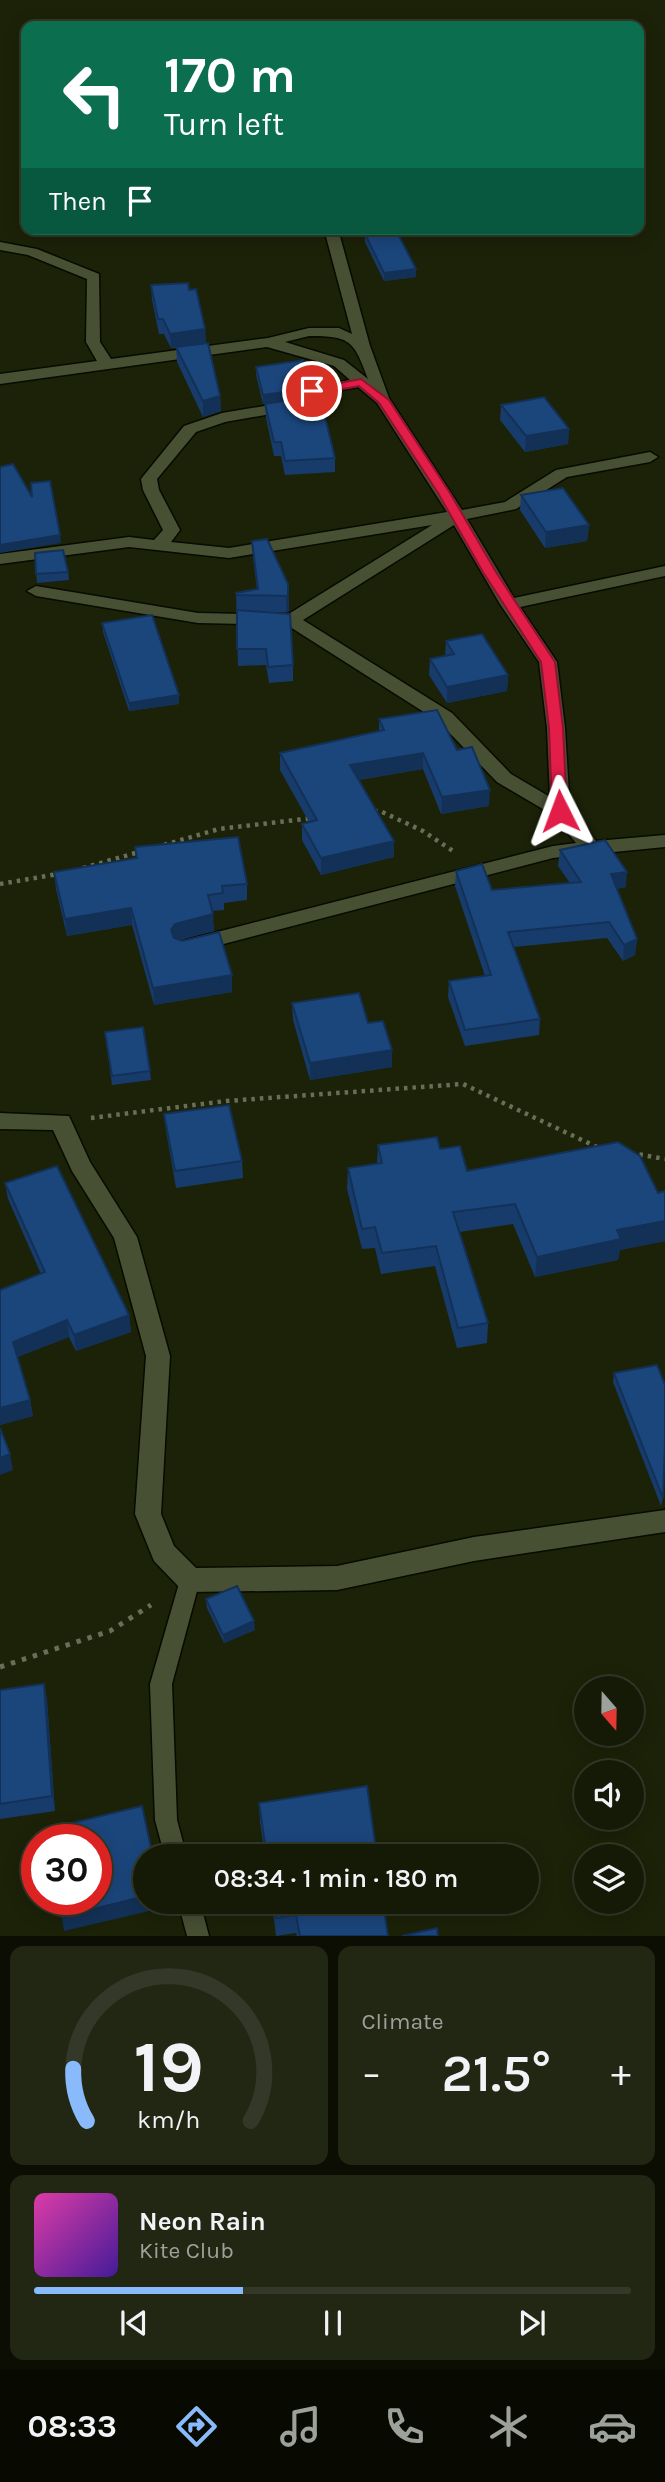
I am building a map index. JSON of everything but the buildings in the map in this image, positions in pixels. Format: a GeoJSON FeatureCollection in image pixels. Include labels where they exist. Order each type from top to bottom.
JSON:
{"type":"FeatureCollection","features":[{"type":"Feature","properties":{"kind":"street"},"geometry":{"type":"LineString","coordinates":[[333,235],[363,346],[383,400],[548,662],[556,728],[560,811]]}},
{"type":"Feature","properties":{"kind":"street"},"geometry":{"type":"LineString","coordinates":[[0,246],[32,252],[94,277],[93,342],[106,363]]}},
{"type":"Feature","properties":{"kind":"street"},"geometry":{"type":"LineString","coordinates":[[0,379],[268,342],[309,332],[339,332],[363,346]]}},
{"type":"Feature","properties":{"kind":"street"},"geometry":{"type":"LineString","coordinates":[[268,342],[339,363],[383,400]]}},
{"type":"Feature","properties":{"kind":"street"},"geometry":{"type":"LineString","coordinates":[[157,547],[172,530],[151,490],[149,479],[190,429],[222,418],[306,404],[312,391],[361,382]]}},
{"type":"Feature","properties":{"kind":"street"},"geometry":{"type":"LineString","coordinates":[[0,559],[129,542],[229,553],[510,506],[562,473],[650,457]]}},
{"type":"Feature","properties":{"kind":"street"},"geometry":{"type":"LineString","coordinates":[[291,620],[457,516]]}},
{"type":"Feature","properties":{"kind":"street"},"geometry":{"type":"LineString","coordinates":[[509,604],[665,571]]}},
{"type":"Feature","properties":{"kind":"street"},"geometry":{"type":"LineString","coordinates":[[36,591],[198,618],[291,620],[445,717],[504,778],[560,811],[590,847]]}},
{"type":"Feature","properties":{"kind":"street"},"geometry":{"type":"LineString","coordinates":[[184,948],[553,852],[665,841]]}},
{"type":"Feature","properties":{"kind":"street"},"geometry":{"type":"LineString","coordinates":[[0,1121],[61,1122],[80,1165],[125,1237],[158,1356],[148,1514],[163,1553],[190,1580],[337,1578],[474,1549],[665,1521]]}},
{"type":"Feature","properties":{"kind":"lane"},"geometry":{"type":"LineString","coordinates":[[172,1844],[166,1820],[161,1684],[190,1580]]}},
{"type":"Feature","properties":{"kind":"lane"},"geometry":{"type":"LineString","coordinates":[[192,1914],[198,1936]]}},
{"type":"Feature","properties":{"kind":"path"},"geometry":{"type":"LineString","coordinates":[[367,812],[380,811],[423,831],[482,871]]}},
{"type":"Feature","properties":{"kind":"path"},"geometry":{"type":"LineString","coordinates":[[156,847],[219,829],[315,818]]}},
{"type":"Feature","properties":{"kind":"path"},"geometry":{"type":"LineString","coordinates":[[79,869],[143,851]]}},
{"type":"Feature","properties":{"kind":"path"},"geometry":{"type":"LineString","coordinates":[[0,884],[66,873]]}},
{"type":"Feature","properties":{"kind":"path"},"geometry":{"type":"LineString","coordinates":[[61,1122],[226,1101],[463,1084],[594,1147],[606,1149]]}},
{"type":"Feature","properties":{"kind":"path"},"geometry":{"type":"LineString","coordinates":[[618,1151],[665,1159]]}},
{"type":"Feature","properties":{"kind":"path"},"geometry":{"type":"LineString","coordinates":[[0,1667],[110,1631],[190,1580]]}},
{"type":"Feature","properties":{"kind":"route"},"geometry":{"type":"LineString","coordinates":[[312,391],[361,382],[383,400],[548,662],[556,728],[560,811]]}}]}
